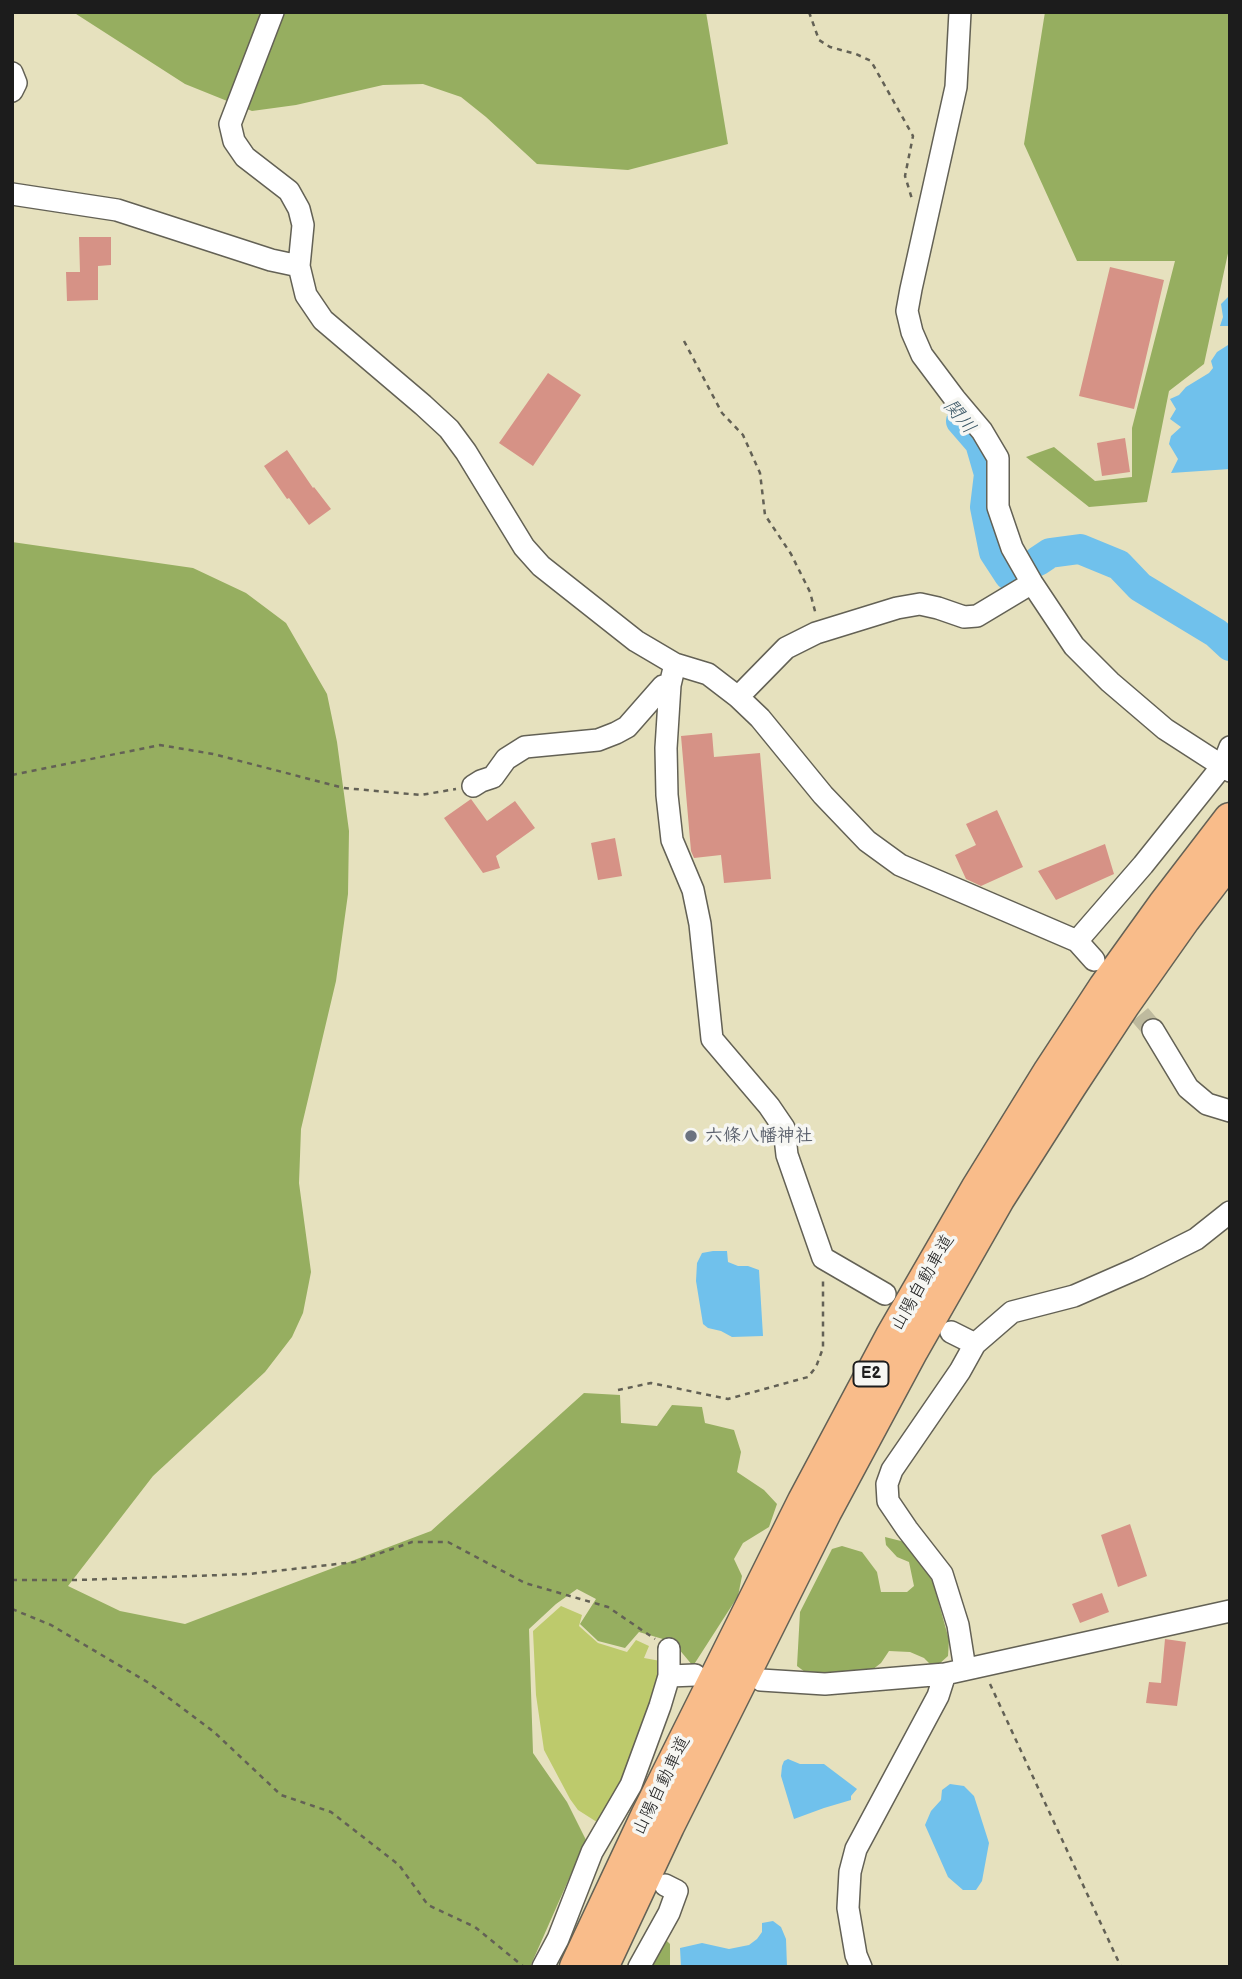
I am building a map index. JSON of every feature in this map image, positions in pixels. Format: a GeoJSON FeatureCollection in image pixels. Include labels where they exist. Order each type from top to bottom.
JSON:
{"type":"FeatureCollection","features":[{"type":"Feature","properties":{"kind":"highway","name":"山陽自動車道"},"geometry":{"type":"LineString","coordinates":[[576,1967],[647,1816],[804,1501],[892,1336],[977,1189],[1105,987],[1227,832]]}},
{"type":"Feature","properties":{"kind":"highway","name":"山陽自動車道"},"geometry":{"type":"LineString","coordinates":[[602,1967],[668,1826],[807,1549],[912,1350],[998,1199],[1146,972],[1227,832]]}},
{"type":"Feature","properties":{"kind":"street"},"geometry":{"type":"LineString","coordinates":[[273,12],[230,124],[234,141],[245,156],[289,191],[299,209],[303,225],[299,266],[306,295],[323,320],[449,429],[524,547],[541,566],[636,641],[675,664],[708,674],[738,697],[760,718],[823,795],[867,841],[900,865],[1077,941],[1094,960]]}},
{"type":"Feature","properties":{"kind":"street"},"geometry":{"type":"LineString","coordinates":[[960,12],[956,87],[907,311],[912,332],[922,355],[982,431],[998,458],[998,507],[1012,548],[1074,646],[1110,682],[1165,729],[1227,761],[1077,941]]}},
{"type":"Feature","properties":{"kind":"street"},"geometry":{"type":"LineString","coordinates":[[12,73],[16,83],[12,91]]}},
{"type":"Feature","properties":{"kind":"street"},"geometry":{"type":"LineString","coordinates":[[12,194],[117,210],[271,260],[299,266]]}},
{"type":"Feature","properties":{"kind":"street"},"geometry":{"type":"LineString","coordinates":[[738,697],[786,648],[816,633],[897,608],[920,604],[964,617],[977,616],[1032,583]]}},
{"type":"Feature","properties":{"kind":"street"},"geometry":{"type":"LineString","coordinates":[[675,664],[670,685],[666,748],[667,795],[672,840],[693,890],[700,924],[712,1039],[769,1106],[783,1128],[787,1155],[823,1258],[885,1294]]}},
{"type":"Feature","properties":{"kind":"street"},"geometry":{"type":"LineString","coordinates":[[473,786],[493,777],[506,759],[525,747],[598,740],[616,733],[627,727],[663,686],[670,685]]}},
{"type":"Feature","properties":{"kind":"street"},"geometry":{"type":"LineString","coordinates":[[1153,1030],[1188,1088],[1207,1104],[1230,1111]]}},
{"type":"Feature","properties":{"kind":"street"},"geometry":{"type":"LineString","coordinates":[[861,1967],[856,1955],[848,1908],[850,1872],[856,1849],[955,1671],[958,1625],[942,1574],[888,1501],[887,1484],[892,1470],[960,1371],[975,1344],[1012,1312],[1074,1296],[1138,1268],[1196,1239],[1230,1212]]}},
{"type":"Feature","properties":{"kind":"street"},"geometry":{"type":"LineString","coordinates":[[951,1332],[975,1344]]}},
{"type":"Feature","properties":{"kind":"street"},"geometry":{"type":"LineString","coordinates":[[761,1680],[825,1684],[955,1671],[1230,1611]]}},
{"type":"Feature","properties":{"kind":"street"},"geometry":{"type":"LineString","coordinates":[[543,1967],[600,1854],[631,1785],[669,1676],[669,1649]]}},
{"type":"Feature","properties":{"kind":"street"},"geometry":{"type":"LineString","coordinates":[[669,1676],[695,1675]]}},
{"type":"Feature","properties":{"kind":"street"},"geometry":{"type":"LineString","coordinates":[[639,1967],[669,1913],[677,1891],[665,1885]]}},
{"type":"Feature","properties":{"kind":"path"},"geometry":{"type":"LineString","coordinates":[[809,12],[819,40],[830,47],[871,61],[912,136],[905,176],[917,214],[927,221]]}},
{"type":"Feature","properties":{"kind":"path"},"geometry":{"type":"LineString","coordinates":[[684,341],[722,413],[743,435],[760,472],[765,515],[810,592],[818,622],[816,633]]}},
{"type":"Feature","properties":{"kind":"path"},"geometry":{"type":"LineString","coordinates":[[12,775],[160,746],[213,754],[344,788],[421,795],[473,786]]}},
{"type":"Feature","properties":{"kind":"path"},"geometry":{"type":"LineString","coordinates":[[618,1390],[651,1383],[728,1399],[808,1377],[817,1367],[823,1348],[823,1258]]}},
{"type":"Feature","properties":{"kind":"path"},"geometry":{"type":"LineString","coordinates":[[12,1580],[249,1574],[355,1562],[412,1542],[448,1542],[525,1583],[608,1607],[669,1649]]}},
{"type":"Feature","properties":{"kind":"path"},"geometry":{"type":"LineString","coordinates":[[12,1609],[51,1625],[149,1683],[214,1732],[281,1795],[331,1812],[399,1865],[428,1905],[475,1927],[524,1967]]}},
{"type":"Feature","properties":{"kind":"path"},"geometry":{"type":"LineString","coordinates":[[986,1664],[990,1685],[1121,1967]]}},
{"type":"Feature","properties":{"kind":"green space"},"geometry":{"type":"Polygon","coordinates":[[[73,12],[706,12],[728,144],[628,170],[537,164],[461,97],[423,84],[383,85],[296,105],[252,111],[185,84],[73,12]]]}},
{"type":"Feature","properties":{"kind":"green space"},"geometry":{"type":"Polygon","coordinates":[[[1045,12],[1230,12],[1230,244],[1204,364],[1169,391],[1147,502],[1089,507],[1026,457],[1054,447],[1095,481],[1132,477],[1132,428],[1175,261],[1077,261],[1024,144],[1045,12]]]}},
{"type":"Feature","properties":{"kind":"green space"},"geometry":{"type":"Polygon","coordinates":[[[12,542],[193,568],[246,593],[286,623],[327,694],[337,742],[349,831],[348,894],[336,981],[301,1129],[299,1183],[311,1272],[303,1313],[292,1337],[265,1372],[153,1476],[68,1586],[120,1611],[185,1624],[431,1531],[584,1393],[620,1395],[621,1423],[657,1426],[672,1405],[702,1407],[705,1423],[734,1430],[741,1452],[737,1472],[764,1490],[777,1504],[769,1527],[743,1543],[734,1559],[742,1576],[738,1596],[693,1666],[673,1642],[639,1632],[625,1648],[598,1641],[580,1624],[596,1599],[577,1589],[529,1629],[533,1753],[567,1802],[586,1840],[530,1967],[12,1967],[12,542]]]}},
{"type":"Feature","properties":{"kind":"green space"},"geometry":{"type":"Polygon","coordinates":[[[885,1537],[909,1543],[933,1582],[949,1640],[948,1656],[938,1665],[931,1665],[924,1658],[910,1652],[889,1651],[872,1670],[843,1675],[805,1672],[797,1666],[800,1612],[832,1549],[842,1546],[862,1552],[877,1572],[881,1592],[907,1592],[914,1586],[909,1562],[897,1557],[886,1545],[885,1537]]]}},
{"type":"Feature","properties":{"kind":"green space"},"geometry":{"type":"Polygon","coordinates":[[[561,1606],[582,1615],[579,1626],[598,1643],[627,1652],[636,1640],[649,1646],[644,1658],[666,1662],[627,1785],[600,1824],[578,1810],[544,1750],[536,1695],[533,1631],[561,1606]]]}},
{"type":"Feature","properties":{"kind":"green space"},"geometry":{"type":"Polygon","coordinates":[[[663,1937],[670,1944],[670,1967],[644,1967],[663,1937]]]}},
{"type":"Feature","properties":{"kind":"water"},"geometry":{"type":"Polygon","coordinates":[[[1230,295],[1230,326],[1220,326],[1223,317],[1221,304],[1230,295]]]}},
{"type":"Feature","properties":{"kind":"water"},"geometry":{"type":"Polygon","coordinates":[[[1228,345],[1230,469],[1171,473],[1178,459],[1169,444],[1171,436],[1181,427],[1170,419],[1176,409],[1170,399],[1209,373],[1213,368],[1211,361],[1217,352],[1228,345]]]}},
{"type":"Feature","properties":{"kind":"water"},"geometry":{"type":"Polygon","coordinates":[[[727,1251],[728,1262],[759,1270],[763,1336],[732,1337],[703,1324],[696,1281],[697,1263],[702,1253],[727,1251]]]}},
{"type":"Feature","properties":{"kind":"water"},"geometry":{"type":"Polygon","coordinates":[[[788,1759],[800,1764],[824,1764],[857,1789],[851,1800],[794,1819],[781,1776],[784,1761],[788,1759]]]}},
{"type":"Feature","properties":{"kind":"water"},"geometry":{"type":"Polygon","coordinates":[[[950,1784],[964,1786],[974,1796],[989,1843],[982,1881],[976,1890],[963,1890],[948,1877],[925,1825],[931,1811],[941,1800],[942,1790],[950,1784]]]}},
{"type":"Feature","properties":{"kind":"water"},"geometry":{"type":"Polygon","coordinates":[[[773,1921],[781,1927],[786,1939],[787,1967],[681,1967],[680,1948],[702,1943],[729,1949],[749,1945],[762,1932],[762,1923],[773,1921]]]}},
{"type":"Feature","properties":{"kind":"building"},"geometry":{"type":"Polygon","coordinates":[[[79,237],[111,237],[111,265],[98,266],[98,300],[67,301],[66,272],[80,272],[79,237]]]}},
{"type":"Feature","properties":{"kind":"building"},"geometry":{"type":"Polygon","coordinates":[[[1110,267],[1164,280],[1134,409],[1079,396],[1110,267]]]}},
{"type":"Feature","properties":{"kind":"building"},"geometry":{"type":"Polygon","coordinates":[[[548,373],[581,395],[533,466],[499,443],[548,373]]]}},
{"type":"Feature","properties":{"kind":"building"},"geometry":{"type":"Polygon","coordinates":[[[1125,438],[1130,472],[1102,476],[1097,443],[1125,438]]]}},
{"type":"Feature","properties":{"kind":"building"},"geometry":{"type":"Polygon","coordinates":[[[287,450],[331,509],[309,525],[264,466],[287,450]]]}},
{"type":"Feature","properties":{"kind":"building"},"geometry":{"type":"Polygon","coordinates":[[[712,733],[714,757],[760,753],[771,879],[724,883],[721,855],[694,858],[691,851],[681,736],[712,733]]]}},
{"type":"Feature","properties":{"kind":"building"},"geometry":{"type":"Polygon","coordinates":[[[471,799],[487,821],[515,801],[535,828],[496,856],[500,868],[483,873],[444,818],[471,799]]]}},
{"type":"Feature","properties":{"kind":"building"},"geometry":{"type":"Polygon","coordinates":[[[997,810],[1023,867],[981,886],[966,879],[955,855],[976,845],[966,824],[997,810]]]}},
{"type":"Feature","properties":{"kind":"building"},"geometry":{"type":"Polygon","coordinates":[[[615,838],[622,876],[598,880],[591,843],[615,838]]]}},
{"type":"Feature","properties":{"kind":"building"},"geometry":{"type":"Polygon","coordinates":[[[1105,844],[1114,874],[1056,900],[1038,871],[1105,844]]]}},
{"type":"Feature","properties":{"kind":"building"},"geometry":{"type":"Polygon","coordinates":[[[1130,1524],[1147,1576],[1118,1587],[1101,1535],[1130,1524]]]}},
{"type":"Feature","properties":{"kind":"building"},"geometry":{"type":"Polygon","coordinates":[[[1102,1593],[1109,1612],[1080,1623],[1072,1604],[1102,1593]]]}},
{"type":"Feature","properties":{"kind":"building"},"geometry":{"type":"Polygon","coordinates":[[[1165,1639],[1186,1642],[1177,1706],[1146,1703],[1149,1682],[1161,1683],[1165,1639]]]}},
{"type":"Feature","properties":{"kind":"waterway","name":"関川"},"geometry":{"type":"LineString","coordinates":[[961,421],[980,443],[989,474],[985,507],[994,552],[1009,575],[1016,574]]}},
{"type":"Feature","properties":{"kind":"waterway","name":"関川"},"geometry":{"type":"LineString","coordinates":[[1038,561],[1050,553],[1080,549],[1119,565],[1140,587],[1216,633],[1230,646]]}},
{"type":"Feature","properties":{"kind":"tunnel"},"geometry":{"type":"LineString","coordinates":[[1120,991],[1153,1030]]}},
{"type":"Feature","properties":{"kind":"place","name":"六條八幡神社"},"geometry":{"type":"Point","coordinates":[691,1136]}}]}
